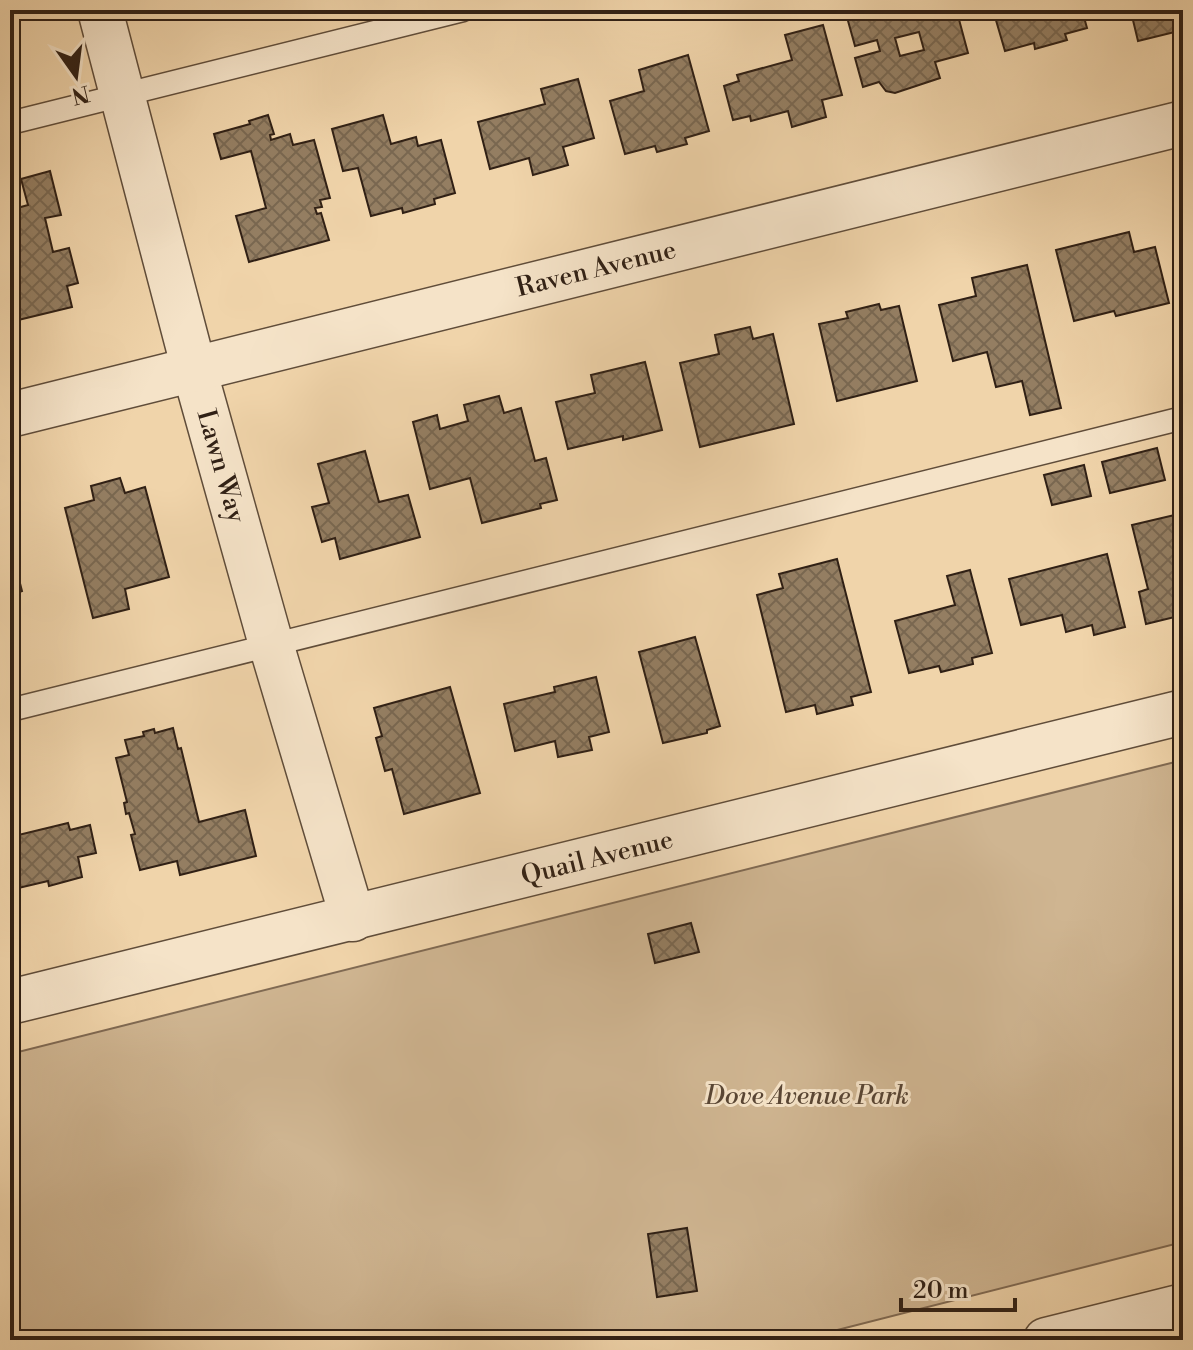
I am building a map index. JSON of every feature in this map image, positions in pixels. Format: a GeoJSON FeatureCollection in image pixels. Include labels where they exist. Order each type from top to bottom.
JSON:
{"type":"FeatureCollection","features":[{"type":"Feature","properties":{"kind":"street","name":"Lawn Way"},"geometry":{"type":"LineString","coordinates":[[100,10],[194,369],[271,644],[353,919]]}},
{"type":"Feature","properties":{"kind":"street","name":"Raven Avenue"},"geometry":{"type":"LineString","coordinates":[[10,415],[1183,123]]}},
{"type":"Feature","properties":{"kind":"street","name":"Quail Avenue"},"geometry":{"type":"LineString","coordinates":[[10,1002],[1183,712]]}},
{"type":"Feature","properties":{"kind":"street"},"geometry":{"type":"LineString","coordinates":[[1046,1340],[1165,1320]]}},
{"type":"Feature","properties":{"kind":"lane"},"geometry":{"type":"LineString","coordinates":[[10,123],[463,10]]}},
{"type":"Feature","properties":{"kind":"lane"},"geometry":{"type":"LineString","coordinates":[[10,710],[1183,418]]}},
{"type":"Feature","properties":{"kind":"green space","name":"Dove Avenue Park"},"geometry":{"type":"Polygon","coordinates":[[[1183,760],[1183,1242],[798,1340],[10,1340],[10,1054],[1183,760]]]}},
{"type":"Feature","properties":{"kind":"building"},"geometry":{"type":"Polygon","coordinates":[[[845,10],[950,10],[951,14],[957,12],[968,53],[935,62],[940,78],[895,93],[886,91],[879,82],[863,87],[855,58],[880,51],[877,40],[855,46],[845,10]],[[919,32],[895,38],[900,56],[924,50],[919,32]]]}},
{"type":"Feature","properties":{"kind":"building"},"geometry":{"type":"Polygon","coordinates":[[[993,10],[1082,10],[1087,28],[1065,34],[1067,40],[1035,49],[1034,43],[1005,51],[993,10]]]}},
{"type":"Feature","properties":{"kind":"building"},"geometry":{"type":"Polygon","coordinates":[[[1135,10],[1183,10],[1183,30],[1138,41],[1132,16],[1136,15],[1135,10]]]}},
{"type":"Feature","properties":{"kind":"building"},"geometry":{"type":"Polygon","coordinates":[[[823,25],[842,95],[822,100],[826,117],[792,127],[788,111],[751,121],[750,116],[733,120],[724,86],[739,81],[737,75],[792,60],[785,35],[823,25]]]}},
{"type":"Feature","properties":{"kind":"building"},"geometry":{"type":"Polygon","coordinates":[[[688,55],[709,131],[685,138],[687,144],[657,152],[655,146],[625,154],[610,101],[644,91],[639,70],[688,55]]]}},
{"type":"Feature","properties":{"kind":"building"},"geometry":{"type":"Polygon","coordinates":[[[578,79],[594,138],[563,147],[568,165],[533,175],[529,158],[490,169],[478,122],[545,104],[541,89],[578,79]]]}},
{"type":"Feature","properties":{"kind":"building"},"geometry":{"type":"Polygon","coordinates":[[[268,115],[274,134],[270,135],[271,140],[290,134],[293,145],[314,140],[330,198],[320,200],[322,207],[315,208],[317,214],[321,213],[329,240],[249,262],[236,216],[266,208],[251,151],[221,159],[214,134],[250,124],[249,121],[268,115]]]}},
{"type":"Feature","properties":{"kind":"building"},"geometry":{"type":"Polygon","coordinates":[[[383,115],[391,144],[416,137],[418,146],[441,140],[455,193],[434,199],[435,204],[403,213],[402,208],[371,216],[358,168],[343,171],[332,129],[383,115]]]}},
{"type":"Feature","properties":{"kind":"building"},"geometry":{"type":"Polygon","coordinates":[[[50,171],[61,215],[45,218],[53,252],[69,248],[78,283],[67,286],[72,307],[14,321],[10,305],[10,299],[14,298],[10,281],[10,210],[28,205],[21,179],[50,171]]]}},
{"type":"Feature","properties":{"kind":"building"},"geometry":{"type":"Polygon","coordinates":[[[1129,232],[1134,252],[1155,247],[1169,303],[1116,316],[1114,311],[1074,321],[1056,250],[1129,232]]]}},
{"type":"Feature","properties":{"kind":"building"},"geometry":{"type":"Polygon","coordinates":[[[1027,265],[1061,408],[1030,415],[1022,381],[996,387],[987,352],[953,361],[939,305],[976,296],[972,278],[1027,265]]]}},
{"type":"Feature","properties":{"kind":"building"},"geometry":{"type":"Polygon","coordinates":[[[879,304],[881,310],[899,306],[917,381],[837,401],[819,324],[848,318],[846,312],[879,304]]]}},
{"type":"Feature","properties":{"kind":"building"},"geometry":{"type":"Polygon","coordinates":[[[750,327],[753,339],[773,334],[794,424],[700,447],[680,363],[719,354],[715,335],[750,327]]]}},
{"type":"Feature","properties":{"kind":"building"},"geometry":{"type":"Polygon","coordinates":[[[645,362],[662,430],[568,449],[556,402],[595,393],[591,375],[645,362]]]}},
{"type":"Feature","properties":{"kind":"building"},"geometry":{"type":"Polygon","coordinates":[[[499,396],[504,413],[521,408],[535,461],[546,458],[557,500],[540,504],[541,508],[482,523],[470,478],[430,489],[413,422],[437,415],[440,429],[468,421],[464,405],[499,396]]]}},
{"type":"Feature","properties":{"kind":"building"},"geometry":{"type":"Polygon","coordinates":[[[1157,448],[1165,480],[1110,493],[1102,462],[1157,448]]]}},
{"type":"Feature","properties":{"kind":"building"},"geometry":{"type":"Polygon","coordinates":[[[365,451],[379,502],[408,495],[420,537],[340,559],[335,538],[322,542],[312,507],[329,503],[318,464],[365,451]]]}},
{"type":"Feature","properties":{"kind":"building"},"geometry":{"type":"Polygon","coordinates":[[[1084,465],[1091,496],[1052,505],[1044,475],[1084,465]]]}},
{"type":"Feature","properties":{"kind":"building"},"geometry":{"type":"Polygon","coordinates":[[[120,478],[125,493],[145,487],[169,577],[125,589],[129,609],[93,618],[65,508],[94,500],[91,486],[120,478]]]}},
{"type":"Feature","properties":{"kind":"building"},"geometry":{"type":"Polygon","coordinates":[[[1183,513],[1183,615],[1146,624],[1139,592],[1148,589],[1132,525],[1183,513]]]}},
{"type":"Feature","properties":{"kind":"building"},"geometry":{"type":"Polygon","coordinates":[[[10,544],[22,591],[10,595],[10,544]]]}},
{"type":"Feature","properties":{"kind":"building"},"geometry":{"type":"Polygon","coordinates":[[[1107,554],[1125,627],[1094,635],[1092,625],[1066,632],[1062,615],[1021,625],[1009,579],[1107,554]]]}},
{"type":"Feature","properties":{"kind":"building"},"geometry":{"type":"Polygon","coordinates":[[[837,559],[871,692],[851,697],[853,705],[817,714],[815,705],[786,712],[757,595],[783,588],[779,574],[837,559]]]}},
{"type":"Feature","properties":{"kind":"building"},"geometry":{"type":"Polygon","coordinates":[[[970,570],[992,653],[972,658],[973,664],[941,672],[939,666],[909,673],[895,621],[955,605],[947,576],[970,570]]]}},
{"type":"Feature","properties":{"kind":"building"},"geometry":{"type":"Polygon","coordinates":[[[695,637],[720,726],[707,730],[707,733],[663,743],[639,652],[695,637]]]}},
{"type":"Feature","properties":{"kind":"building"},"geometry":{"type":"Polygon","coordinates":[[[596,677],[609,732],[589,737],[592,750],[558,757],[555,741],[515,751],[504,704],[555,692],[554,687],[596,677]]]}},
{"type":"Feature","properties":{"kind":"building"},"geometry":{"type":"Polygon","coordinates":[[[450,687],[480,793],[404,814],[392,769],[385,771],[376,738],[382,736],[374,708],[450,687]]]}},
{"type":"Feature","properties":{"kind":"building"},"geometry":{"type":"Polygon","coordinates":[[[173,728],[199,822],[245,810],[256,856],[180,875],[177,861],[140,870],[131,835],[135,834],[129,813],[126,814],[124,803],[127,802],[116,758],[129,755],[125,740],[144,736],[143,732],[154,729],[155,733],[173,728]]]}},
{"type":"Feature","properties":{"kind":"building"},"geometry":{"type":"Polygon","coordinates":[[[68,823],[70,830],[90,825],[96,853],[78,857],[82,877],[49,886],[48,881],[10,890],[10,837],[68,823]]]}},
{"type":"Feature","properties":{"kind":"building"},"geometry":{"type":"Polygon","coordinates":[[[691,923],[699,952],[655,963],[648,934],[691,923]]]}},
{"type":"Feature","properties":{"kind":"building"},"geometry":{"type":"Polygon","coordinates":[[[687,1228],[697,1291],[657,1297],[648,1234],[687,1228]]]}}]}
